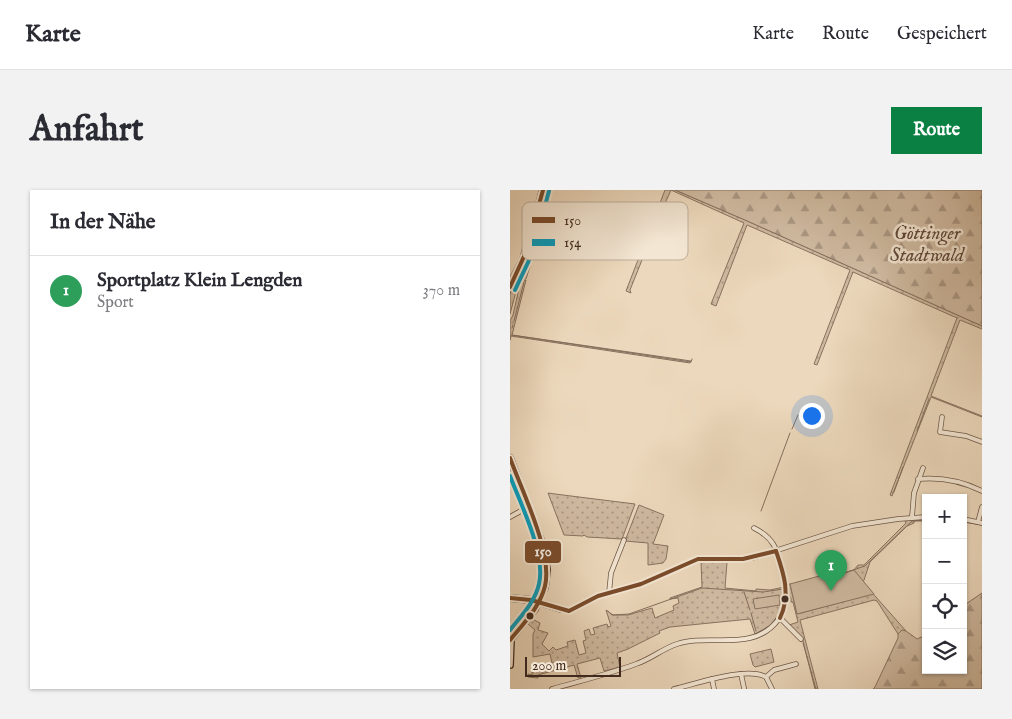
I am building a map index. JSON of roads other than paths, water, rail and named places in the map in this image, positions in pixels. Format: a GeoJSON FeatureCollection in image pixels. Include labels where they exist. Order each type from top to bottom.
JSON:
{"type":"FeatureCollection","features":[{"type":"Feature","properties":{"kind":"main road"},"geometry":{"type":"LineString","coordinates":[[510,287],[523,260]]}},
{"type":"Feature","properties":{"kind":"main road"},"geometry":{"type":"LineString","coordinates":[[510,458],[543,546],[547,565],[546,586],[538,603],[527,621],[510,640],[510,665]]}},
{"type":"Feature","properties":{"kind":"main road"},"geometry":{"type":"LineString","coordinates":[[510,598],[538,603]]}},
{"type":"Feature","properties":{"kind":"street"},"geometry":{"type":"LineString","coordinates":[[942,417],[940,432],[966,436],[982,442]]}},
{"type":"Feature","properties":{"kind":"street"},"geometry":{"type":"LineString","coordinates":[[912,517],[912,498],[923,468]]}},
{"type":"Feature","properties":{"kind":"street"},"geometry":{"type":"LineString","coordinates":[[918,479],[948,480],[966,484],[982,491]]}},
{"type":"Feature","properties":{"kind":"street"},"geometry":{"type":"LineString","coordinates":[[510,517],[528,507]]}},
{"type":"Feature","properties":{"kind":"street"},"geometry":{"type":"LineString","coordinates":[[967,520],[980,522],[982,507]]}},
{"type":"Feature","properties":{"kind":"street"},"geometry":{"type":"LineString","coordinates":[[538,603],[569,611],[609,592],[641,584],[698,560],[743,559],[760,556],[852,526],[922,517]]}},
{"type":"Feature","properties":{"kind":"street"},"geometry":{"type":"LineString","coordinates":[[552,689],[638,664],[681,642],[703,640],[732,641],[756,636],[769,630],[780,618],[787,592],[776,551],[769,538],[754,528]]}},
{"type":"Feature","properties":{"kind":"street"},"geometry":{"type":"LineString","coordinates":[[609,592],[611,573],[624,540]]}},
{"type":"Feature","properties":{"kind":"street"},"geometry":{"type":"LineString","coordinates":[[780,618],[801,639]]}},
{"type":"Feature","properties":{"kind":"street"},"geometry":{"type":"LineString","coordinates":[[766,677],[774,670],[796,664]]}},
{"type":"Feature","properties":{"kind":"street"},"geometry":{"type":"LineString","coordinates":[[674,689],[684,688],[712,679],[754,672],[766,677],[772,689]]}},
{"type":"Feature","properties":{"kind":"street"},"geometry":{"type":"LineString","coordinates":[[741,674],[744,688]]}},
{"type":"Feature","properties":{"kind":"street"},"geometry":{"type":"LineString","coordinates":[[712,679],[714,689]]}},
{"type":"Feature","properties":{"kind":"waterway"},"geometry":{"type":"LineString","coordinates":[[536,202],[539,190]]}},
{"type":"Feature","properties":{"kind":"waterway"},"geometry":{"type":"LineString","coordinates":[[547,202],[549,190]]}},
{"type":"Feature","properties":{"kind":"waterway"},"geometry":{"type":"LineString","coordinates":[[510,277],[522,250]]}},
{"type":"Feature","properties":{"kind":"waterway"},"geometry":{"type":"LineString","coordinates":[[525,277],[530,260]]}},
{"type":"Feature","properties":{"kind":"waterway"},"geometry":{"type":"LineString","coordinates":[[510,294],[520,276]]}},
{"type":"Feature","properties":{"kind":"waterway"},"geometry":{"type":"LineString","coordinates":[[514,321],[524,282]]}},
{"type":"Feature","properties":{"kind":"waterway"},"geometry":{"type":"LineString","coordinates":[[511,335],[691,362],[692,359]]}},
{"type":"Feature","properties":{"kind":"waterway"},"geometry":{"type":"LineString","coordinates":[[917,431],[929,399]]}},
{"type":"Feature","properties":{"kind":"waterway"},"geometry":{"type":"LineString","coordinates":[[792,429],[798,415]]}},
{"type":"Feature","properties":{"kind":"waterway"},"geometry":{"type":"LineString","coordinates":[[761,511],[790,433]]}},
{"type":"Feature","properties":{"kind":"waterway"},"geometry":{"type":"LineString","coordinates":[[894,492],[903,467]]}},
{"type":"Feature","properties":{"kind":"waterway"},"geometry":{"type":"LineString","coordinates":[[841,574],[865,566],[912,521],[922,520]]}},
{"type":"Feature","properties":{"kind":"waterway"},"geometry":{"type":"LineString","coordinates":[[967,523],[982,525]]}},
{"type":"Feature","properties":{"kind":"waterway"},"geometry":{"type":"LineString","coordinates":[[608,611],[612,615],[629,614],[702,588],[763,592],[783,589]]}},
{"type":"Feature","properties":{"kind":"waterway"},"geometry":{"type":"LineString","coordinates":[[744,592],[750,610]]}},
{"type":"Feature","properties":{"kind":"waterway"},"geometry":{"type":"LineString","coordinates":[[751,613],[756,631]]}},
{"type":"Feature","properties":{"kind":"waterway"},"geometry":{"type":"LineString","coordinates":[[803,643],[816,689]]}},
{"type":"Feature","properties":{"kind":"place","name":"Sportplatz Klein Lengden"},"geometry":{"type":"Point","coordinates":[831,591]}},
{"type":"Feature","properties":{"kind":"park label","name":"Göttinger Stadtwald"},"geometry":{"type":"Point","coordinates":[927,243]}}]}
